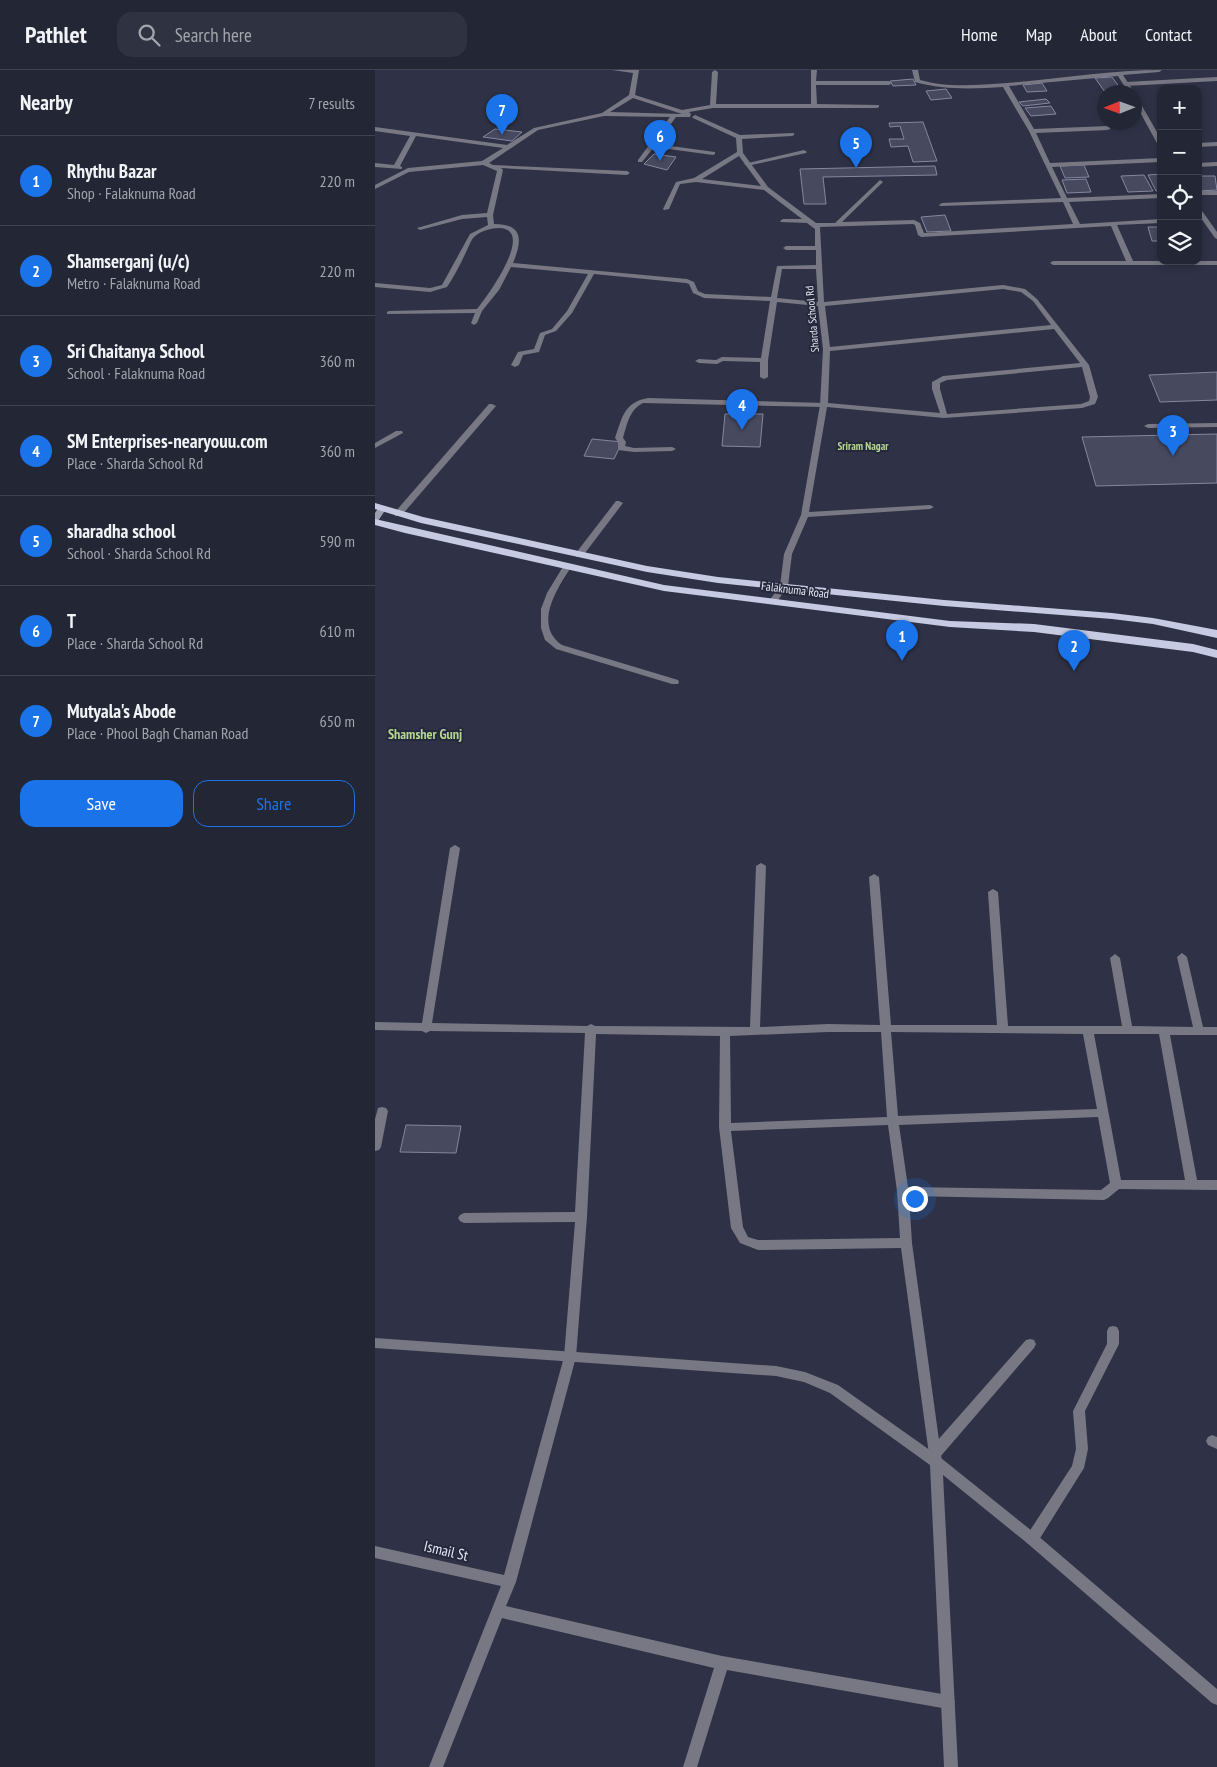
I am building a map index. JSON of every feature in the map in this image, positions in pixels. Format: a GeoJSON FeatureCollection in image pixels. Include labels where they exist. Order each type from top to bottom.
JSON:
{"type":"FeatureCollection","features":[{"type":"Feature","properties":{"kind":"highway","name":"Falaknuma Road"},"geometry":{"type":"LineString","coordinates":[[379,508],[398,514],[647,570],[718,580],[944,603],[1112,616],[1153,621],[1217,634]]}},
{"type":"Feature","properties":{"kind":"highway","name":"Falaknuma Road"},"geometry":{"type":"LineString","coordinates":[[375,521],[665,588],[950,624],[1034,628],[1193,648],[1217,654]]}},
{"type":"Feature","properties":{"kind":"main road"},"geometry":{"type":"LineString","coordinates":[[375,521],[379,508]]}},
{"type":"Feature","properties":{"kind":"street"},"geometry":{"type":"LineString","coordinates":[[603,114],[632,96],[636,71],[615,70]]}},
{"type":"Feature","properties":{"kind":"street"},"geometry":{"type":"LineString","coordinates":[[814,70],[814,106]]}},
{"type":"Feature","properties":{"kind":"street"},"geometry":{"type":"LineString","coordinates":[[915,70],[917,81],[928,86],[1005,84],[1159,70]]}},
{"type":"Feature","properties":{"kind":"street"},"geometry":{"type":"LineString","coordinates":[[1084,70],[1088,76]]}},
{"type":"Feature","properties":{"kind":"street"},"geometry":{"type":"LineString","coordinates":[[713,106],[715,72]]}},
{"type":"Feature","properties":{"kind":"street"},"geometry":{"type":"LineString","coordinates":[[1119,73],[1126,84],[1217,79]]}},
{"type":"Feature","properties":{"kind":"street"},"geometry":{"type":"LineString","coordinates":[[813,83],[889,83]]}},
{"type":"Feature","properties":{"kind":"street"},"geometry":{"type":"LineString","coordinates":[[1005,84],[1032,131],[1077,225]]}},
{"type":"Feature","properties":{"kind":"street"},"geometry":{"type":"LineString","coordinates":[[632,96],[682,112],[739,137],[792,134]]}},
{"type":"Feature","properties":{"kind":"street"},"geometry":{"type":"LineString","coordinates":[[682,112],[713,106],[877,106]]}},
{"type":"Feature","properties":{"kind":"street"},"geometry":{"type":"LineString","coordinates":[[1142,111],[1157,138]]}},
{"type":"Feature","properties":{"kind":"street"},"geometry":{"type":"LineString","coordinates":[[484,163],[536,128],[603,114],[695,117]]}},
{"type":"Feature","properties":{"kind":"street"},"geometry":{"type":"LineString","coordinates":[[640,161],[674,116]]}},
{"type":"Feature","properties":{"kind":"street"},"geometry":{"type":"LineString","coordinates":[[1032,131],[1097,128]]}},
{"type":"Feature","properties":{"kind":"street"},"geometry":{"type":"LineString","coordinates":[[375,129],[509,147]]}},
{"type":"Feature","properties":{"kind":"street"},"geometry":{"type":"LineString","coordinates":[[395,167],[414,134]]}},
{"type":"Feature","properties":{"kind":"street"},"geometry":{"type":"LineString","coordinates":[[739,137],[740,153],[767,188],[813,223]]}},
{"type":"Feature","properties":{"kind":"street"},"geometry":{"type":"LineString","coordinates":[[1202,145],[1217,144]]}},
{"type":"Feature","properties":{"kind":"street"},"geometry":{"type":"LineString","coordinates":[[652,145],[713,153]]}},
{"type":"Feature","properties":{"kind":"street"},"geometry":{"type":"LineString","coordinates":[[747,164],[804,152]]}},
{"type":"Feature","properties":{"kind":"street"},"geometry":{"type":"LineString","coordinates":[[696,180],[740,153]]}},
{"type":"Feature","properties":{"kind":"street"},"geometry":{"type":"LineString","coordinates":[[1047,165],[1157,160]]}},
{"type":"Feature","properties":{"kind":"street"},"geometry":{"type":"LineString","coordinates":[[375,165],[408,170],[484,163],[495,166],[627,173]]}},
{"type":"Feature","properties":{"kind":"street"},"geometry":{"type":"LineString","coordinates":[[1202,165],[1217,164]]}},
{"type":"Feature","properties":{"kind":"street"},"geometry":{"type":"LineString","coordinates":[[491,226],[490,215],[500,170],[495,166]]}},
{"type":"Feature","properties":{"kind":"street"},"geometry":{"type":"LineString","coordinates":[[375,186],[408,170]]}},
{"type":"Feature","properties":{"kind":"street"},"geometry":{"type":"LineString","coordinates":[[666,209],[678,183],[696,180],[767,188]]}},
{"type":"Feature","properties":{"kind":"street"},"geometry":{"type":"LineString","coordinates":[[837,224],[881,182]]}},
{"type":"Feature","properties":{"kind":"street"},"geometry":{"type":"LineString","coordinates":[[1202,193],[1217,192]]}},
{"type":"Feature","properties":{"kind":"street"},"geometry":{"type":"LineString","coordinates":[[942,205],[1157,196]]}},
{"type":"Feature","properties":{"kind":"street"},"geometry":{"type":"LineString","coordinates":[[420,228],[463,217],[490,215]]}},
{"type":"Feature","properties":{"kind":"street"},"geometry":{"type":"LineString","coordinates":[[1202,220],[1217,237]]}},
{"type":"Feature","properties":{"kind":"street"},"geometry":{"type":"LineString","coordinates":[[783,221],[837,224],[913,222],[918,224],[921,235],[1157,221]]}},
{"type":"Feature","properties":{"kind":"street","name":"Sharda School Rd"},"geometry":{"type":"LineString","coordinates":[[773,601],[784,586],[788,554],[805,515],[824,405],[827,349],[821,304],[818,228],[813,223]]}},
{"type":"Feature","properties":{"kind":"street"},"geometry":{"type":"LineString","coordinates":[[1113,223],[1130,262]]}},
{"type":"Feature","properties":{"kind":"street"},"geometry":{"type":"LineString","coordinates":[[375,285],[430,290],[445,286],[472,235],[491,226],[509,227],[515,232],[517,238],[510,265],[496,291],[479,311],[474,323]]}},
{"type":"Feature","properties":{"kind":"street"},"geometry":{"type":"LineString","coordinates":[[786,248],[819,248]]}},
{"type":"Feature","properties":{"kind":"street"},"geometry":{"type":"LineString","coordinates":[[1053,263],[1217,263]]}},
{"type":"Feature","properties":{"kind":"street"},"geometry":{"type":"LineString","coordinates":[[510,265],[687,281],[692,283],[695,292],[705,296],[772,299],[821,304],[1003,287],[1023,290],[1035,300],[1085,365],[1094,397],[1092,402],[1082,406],[944,416],[824,405],[648,400],[632,405],[619,438],[623,442],[621,448],[633,450],[672,449]]}},
{"type":"Feature","properties":{"kind":"street"},"geometry":{"type":"LineString","coordinates":[[764,377],[764,360],[772,299],[779,267],[820,267]]}},
{"type":"Feature","properties":{"kind":"street"},"geometry":{"type":"LineString","coordinates":[[515,364],[520,354],[537,351],[542,334],[554,330],[569,312],[592,272]]}},
{"type":"Feature","properties":{"kind":"street"},"geometry":{"type":"LineString","coordinates":[[389,313],[479,311]]}},
{"type":"Feature","properties":{"kind":"street"},"geometry":{"type":"LineString","coordinates":[[827,349],[1055,327]]}},
{"type":"Feature","properties":{"kind":"street"},"geometry":{"type":"LineString","coordinates":[[699,361],[717,362],[722,359],[764,360]]}},
{"type":"Feature","properties":{"kind":"street"},"geometry":{"type":"LineString","coordinates":[[944,416],[936,390],[936,382],[946,378],[1085,365]]}},
{"type":"Feature","properties":{"kind":"street"},"geometry":{"type":"LineString","coordinates":[[398,514],[492,406]]}},
{"type":"Feature","properties":{"kind":"street"},"geometry":{"type":"LineString","coordinates":[[1148,426],[1217,425]]}},
{"type":"Feature","properties":{"kind":"street"},"geometry":{"type":"LineString","coordinates":[[375,446],[399,433]]}},
{"type":"Feature","properties":{"kind":"street"},"geometry":{"type":"LineString","coordinates":[[579,554],[619,503]]}},
{"type":"Feature","properties":{"kind":"street"},"geometry":{"type":"LineString","coordinates":[[805,515],[930,506]]}},
{"type":"Feature","properties":{"kind":"street"},"geometry":{"type":"LineString","coordinates":[[567,566],[546,600],[543,618],[549,640],[559,647],[675,682]]}},
{"type":"Feature","properties":{"kind":"street"},"geometry":{"type":"LineString","coordinates":[[426,1029],[455,848]]}},
{"type":"Feature","properties":{"kind":"street"},"geometry":{"type":"LineString","coordinates":[[755,1031],[761,866]]}},
{"type":"Feature","properties":{"kind":"street"},"geometry":{"type":"LineString","coordinates":[[874,876],[893,1121],[903,1191],[906,1243],[936,1458],[951,1767]]}},
{"type":"Feature","properties":{"kind":"street"},"geometry":{"type":"LineString","coordinates":[[993,892],[1003,1030]]}},
{"type":"Feature","properties":{"kind":"street"},"geometry":{"type":"LineString","coordinates":[[1182,957],[1199,1032]]}},
{"type":"Feature","properties":{"kind":"street"},"geometry":{"type":"LineString","coordinates":[[1115,958],[1128,1031]]}},
{"type":"Feature","properties":{"kind":"street"},"geometry":{"type":"LineString","coordinates":[[375,1026],[426,1029],[591,1028],[725,1032],[886,1028],[1217,1031]]}},
{"type":"Feature","properties":{"kind":"street"},"geometry":{"type":"LineString","coordinates":[[436,1767],[509,1582],[570,1357],[581,1217],[591,1028]]}},
{"type":"Feature","properties":{"kind":"street"},"geometry":{"type":"LineString","coordinates":[[1088,1030],[1116,1184]]}},
{"type":"Feature","properties":{"kind":"street"},"geometry":{"type":"LineString","coordinates":[[1164,1031],[1192,1185]]}},
{"type":"Feature","properties":{"kind":"street"},"geometry":{"type":"LineString","coordinates":[[725,1032],[725,1128],[737,1228],[744,1240],[758,1245],[906,1243]]}},
{"type":"Feature","properties":{"kind":"street"},"geometry":{"type":"LineString","coordinates":[[375,1147],[382,1111]]}},
{"type":"Feature","properties":{"kind":"street"},"geometry":{"type":"LineString","coordinates":[[725,1128],[1104,1113]]}},
{"type":"Feature","properties":{"kind":"street"},"geometry":{"type":"LineString","coordinates":[[903,1191],[1104,1195],[1116,1184],[1217,1185]]}},
{"type":"Feature","properties":{"kind":"street"},"geometry":{"type":"LineString","coordinates":[[464,1218],[581,1217]]}},
{"type":"Feature","properties":{"kind":"street"},"geometry":{"type":"LineString","coordinates":[[1032,1539],[1077,1468],[1082,1449],[1079,1412],[1113,1344],[1113,1331]]}},
{"type":"Feature","properties":{"kind":"street"},"geometry":{"type":"LineString","coordinates":[[375,1342],[776,1371],[805,1377],[834,1390],[936,1458],[1217,1698]]}},
{"type":"Feature","properties":{"kind":"street"},"geometry":{"type":"LineString","coordinates":[[936,1458],[1030,1344]]}},
{"type":"Feature","properties":{"kind":"street","name":"Ismail St"},"geometry":{"type":"LineString","coordinates":[[375,1552],[509,1582]]}},
{"type":"Feature","properties":{"kind":"street"},"geometry":{"type":"LineString","coordinates":[[497,1611],[722,1663],[948,1702]]}},
{"type":"Feature","properties":{"kind":"street"},"geometry":{"type":"LineString","coordinates":[[690,1767],[722,1663]]}},
{"type":"Feature","properties":{"kind":"building"},"geometry":{"type":"Polygon","coordinates":[[[1112,77],[1118,85],[1100,85],[1095,78],[1112,77]]]}},
{"type":"Feature","properties":{"kind":"building"},"geometry":{"type":"Polygon","coordinates":[[[913,79],[916,85],[893,86],[890,81],[913,79]]]}},
{"type":"Feature","properties":{"kind":"building"},"geometry":{"type":"Polygon","coordinates":[[[1042,83],[1047,91],[1027,92],[1023,85],[1042,83]]]}},
{"type":"Feature","properties":{"kind":"building"},"geometry":{"type":"Polygon","coordinates":[[[946,89],[952,98],[931,100],[926,91],[946,89]]]}},
{"type":"Feature","properties":{"kind":"building"},"geometry":{"type":"Polygon","coordinates":[[[1046,99],[1050,103],[1023,106],[1019,102],[1046,99]]]}},
{"type":"Feature","properties":{"kind":"building"},"geometry":{"type":"Polygon","coordinates":[[[1051,106],[1056,114],[1031,116],[1025,108],[1051,106]]]}},
{"type":"Feature","properties":{"kind":"building"},"geometry":{"type":"Polygon","coordinates":[[[923,122],[937,161],[913,162],[908,146],[891,147],[889,139],[904,139],[900,126],[890,127],[889,123],[923,122]]]}},
{"type":"Feature","properties":{"kind":"building"},"geometry":{"type":"Polygon","coordinates":[[[495,129],[522,132],[512,141],[483,137],[495,129]]]}},
{"type":"Feature","properties":{"kind":"building"},"geometry":{"type":"Polygon","coordinates":[[[654,154],[676,157],[667,170],[644,164],[654,154]]]}},
{"type":"Feature","properties":{"kind":"building"},"geometry":{"type":"Polygon","coordinates":[[[1084,165],[1089,177],[1065,178],[1060,166],[1084,165]]]}},
{"type":"Feature","properties":{"kind":"building"},"geometry":{"type":"Polygon","coordinates":[[[935,166],[937,175],[823,177],[826,204],[804,204],[800,169],[935,166]]]}},
{"type":"Feature","properties":{"kind":"building"},"geometry":{"type":"Polygon","coordinates":[[[1157,174],[1157,191],[1156,191],[1148,175],[1157,174]]]}},
{"type":"Feature","properties":{"kind":"building"},"geometry":{"type":"Polygon","coordinates":[[[1144,175],[1153,191],[1128,192],[1121,176],[1144,175]]]}},
{"type":"Feature","properties":{"kind":"building"},"geometry":{"type":"Polygon","coordinates":[[[1202,176],[1215,176],[1217,190],[1202,191],[1202,176]]]}},
{"type":"Feature","properties":{"kind":"building"},"geometry":{"type":"Polygon","coordinates":[[[1086,179],[1091,192],[1067,193],[1062,180],[1086,179]]]}},
{"type":"Feature","properties":{"kind":"building"},"geometry":{"type":"Polygon","coordinates":[[[945,215],[951,231],[927,232],[921,217],[945,215]]]}},
{"type":"Feature","properties":{"kind":"building"},"geometry":{"type":"Polygon","coordinates":[[[1148,227],[1157,227],[1157,241],[1152,241],[1148,227]]]}},
{"type":"Feature","properties":{"kind":"building"},"geometry":{"type":"Polygon","coordinates":[[[1217,372],[1217,400],[1160,402],[1149,375],[1217,372]]]}},
{"type":"Feature","properties":{"kind":"building"},"geometry":{"type":"Polygon","coordinates":[[[725,414],[763,414],[760,447],[722,446],[725,414]]]}},
{"type":"Feature","properties":{"kind":"building"},"geometry":{"type":"Polygon","coordinates":[[[1217,434],[1217,483],[1096,486],[1082,437],[1217,434]]]}},
{"type":"Feature","properties":{"kind":"building"},"geometry":{"type":"Polygon","coordinates":[[[592,439],[622,442],[614,459],[584,456],[592,439]]]}},
{"type":"Feature","properties":{"kind":"building"},"geometry":{"type":"Polygon","coordinates":[[[406,1125],[461,1126],[456,1153],[400,1152],[406,1125]]]}},
{"type":"Feature","properties":{"kind":"place","name":"Mutyala's Abode"},"geometry":{"type":"Point","coordinates":[502,135]}},
{"type":"Feature","properties":{"kind":"place","name":"T"},"geometry":{"type":"Point","coordinates":[660,161]}},
{"type":"Feature","properties":{"kind":"place","name":"sharadha school"},"geometry":{"type":"Point","coordinates":[856,168]}},
{"type":"Feature","properties":{"kind":"place","name":"SM Enterprises-nearyouu.com"},"geometry":{"type":"Point","coordinates":[742,430]}},
{"type":"Feature","properties":{"kind":"place","name":"Sri Chaitanya School"},"geometry":{"type":"Point","coordinates":[1173,456]}},
{"type":"Feature","properties":{"kind":"place","name":"Rhythu Bazar"},"geometry":{"type":"Point","coordinates":[902,661]}},
{"type":"Feature","properties":{"kind":"place","name":"Shamserganj (u/c)"},"geometry":{"type":"Point","coordinates":[1074,671]}},
{"type":"Feature","properties":{"kind":"district","name":"Sriram Nagar"},"geometry":{"type":"Point","coordinates":[863,446]}},
{"type":"Feature","properties":{"kind":"district","name":"Shamsher Gunj"},"geometry":{"type":"Point","coordinates":[425,734]}}]}
